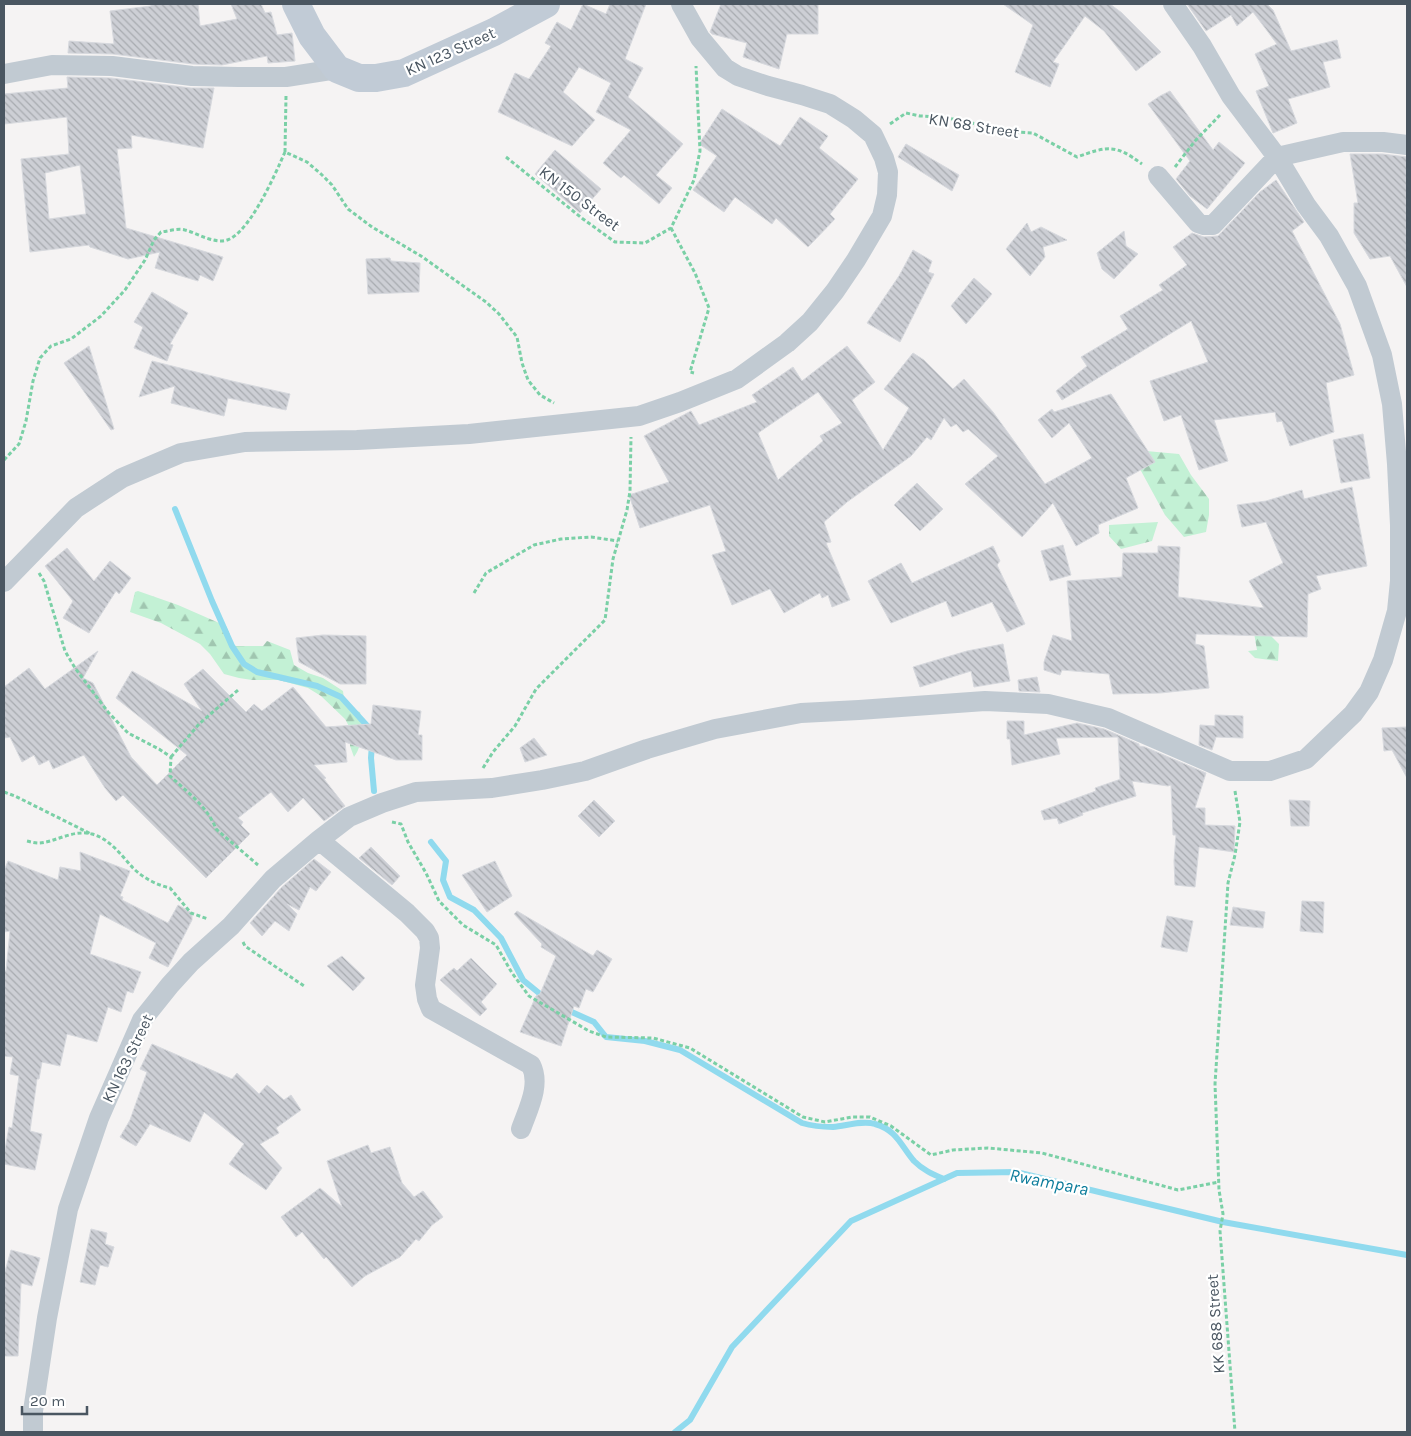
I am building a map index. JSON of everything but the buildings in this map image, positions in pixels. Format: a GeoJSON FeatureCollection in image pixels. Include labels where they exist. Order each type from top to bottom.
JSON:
{"type":"FeatureCollection","features":[{"type":"Feature","properties":{"kind":"main road"},"geometry":{"type":"LineString","coordinates":[[296,4],[312,36],[337,69]]}},
{"type":"Feature","properties":{"kind":"main road","name":"KN 123 Street"},"geometry":{"type":"LineString","coordinates":[[337,69],[359,78],[376,78],[404,72],[494,32],[546,4]]}},
{"type":"Feature","properties":{"kind":"street"},"geometry":{"type":"LineString","coordinates":[[4,582],[76,508],[122,478],[180,453],[245,442],[357,440],[469,434],[639,416],[737,379],[787,343],[810,322],[835,291],[882,216],[888,195],[888,172],[884,158],[873,136],[854,119],[830,104],[738,76],[725,68],[700,38],[681,4]]}},
{"type":"Feature","properties":{"kind":"street"},"geometry":{"type":"LineString","coordinates":[[1173,4],[1202,46],[1232,96],[1277,157],[1306,205],[1328,236],[1357,286],[1382,354],[1392,404],[1397,464],[1400,525],[1400,581],[1397,611],[1383,660],[1369,692],[1353,714],[1306,759],[1270,771],[1230,771]]}},
{"type":"Feature","properties":{"kind":"street"},"geometry":{"type":"LineString","coordinates":[[4,74],[52,65],[112,66],[192,76],[286,77],[337,69]]}},
{"type":"Feature","properties":{"kind":"street"},"geometry":{"type":"LineString","coordinates":[[1160,178],[1198,223],[1213,225],[1277,157],[1344,142],[1383,142],[1407,145]]}},
{"type":"Feature","properties":{"kind":"street","name":"KN 163 Street"},"geometry":{"type":"LineString","coordinates":[[33,1432],[33,1411],[47,1318],[68,1209],[99,1118],[142,1020],[191,962],[231,926],[273,879],[349,817],[382,803],[416,792],[492,788],[542,780],[585,771],[715,729],[801,713],[985,701],[1048,704],[1108,718],[1230,771]]}},
{"type":"Feature","properties":{"kind":"street"},"geometry":{"type":"LineString","coordinates":[[319,840],[425,931],[429,938],[430,948],[425,985],[431,1009],[531,1065],[535,1073],[534,1087],[521,1129]]}},
{"type":"Feature","properties":{"kind":"path"},"geometry":{"type":"LineString","coordinates":[[699,374],[690,372],[709,308],[696,273],[671,228],[694,180],[700,151],[696,64],[700,38]]}},
{"type":"Feature","properties":{"kind":"path"},"geometry":{"type":"LineString","coordinates":[[4,460],[19,444],[40,358],[51,346],[71,339],[101,316],[125,290],[145,260],[154,240],[162,232],[183,229],[207,238],[223,241],[233,238],[252,218],[286,152],[286,77]]}},
{"type":"Feature","properties":{"kind":"path","name":"KN 68 Street"},"geometry":{"type":"LineString","coordinates":[[873,136],[906,113],[920,116],[944,117],[1015,132],[1033,133],[1077,157],[1102,149],[1116,148],[1128,153],[1160,178]]}},
{"type":"Feature","properties":{"kind":"path"},"geometry":{"type":"LineString","coordinates":[[1160,178],[1208,127]]}},
{"type":"Feature","properties":{"kind":"path"},"geometry":{"type":"LineString","coordinates":[[286,152],[307,162],[321,174],[332,185],[348,209],[372,228],[421,256],[486,302],[499,314],[517,337],[522,363],[528,380],[540,395],[556,404]]}},
{"type":"Feature","properties":{"kind":"path","name":"KN 150 Street"},"geometry":{"type":"LineString","coordinates":[[506,157],[582,219],[615,242],[645,242],[671,228]]}},
{"type":"Feature","properties":{"kind":"path"},"geometry":{"type":"LineString","coordinates":[[471,788],[493,752],[515,726],[536,689],[605,620],[613,559],[627,510],[630,491],[632,417]]}},
{"type":"Feature","properties":{"kind":"path"},"geometry":{"type":"LineString","coordinates":[[474,593],[486,573],[534,546],[561,538],[591,537],[618,541]]}},
{"type":"Feature","properties":{"kind":"path"},"geometry":{"type":"LineString","coordinates":[[30,556],[44,581],[65,651],[75,668],[108,712],[128,733],[172,757]]}},
{"type":"Feature","properties":{"kind":"path"},"geometry":{"type":"LineString","coordinates":[[238,690],[199,724],[172,757],[170,776],[194,798],[213,821],[216,829],[273,879]]}},
{"type":"Feature","properties":{"kind":"path","name":"KK 688 Street"},"geometry":{"type":"LineString","coordinates":[[1230,771],[1240,822],[1228,883],[1214,1084],[1218,1182],[1223,1214],[1220,1230],[1235,1432]]}},
{"type":"Feature","properties":{"kind":"path"},"geometry":{"type":"LineString","coordinates":[[4,792],[108,842],[122,853],[134,869],[158,885],[170,888],[191,913],[231,926],[245,946],[304,986]]}},
{"type":"Feature","properties":{"kind":"path"},"geometry":{"type":"LineString","coordinates":[[382,803],[380,819],[401,824],[408,842],[426,873],[439,901],[463,925],[496,945],[512,973],[529,996],[588,1031],[606,1037],[654,1038],[690,1048],[803,1116],[825,1122],[852,1117],[870,1118],[891,1126],[931,1155],[953,1150],[988,1148],[1042,1153],[1178,1190],[1218,1182]]}},
{"type":"Feature","properties":{"kind":"path"},"geometry":{"type":"LineString","coordinates":[[27,841],[39,843],[75,834],[92,834]]}},
{"type":"Feature","properties":{"kind":"green space"},"geometry":{"type":"Polygon","coordinates":[[[1146,451],[1179,454],[1191,475],[1209,499],[1206,532],[1184,537],[1165,515],[1140,469],[1146,451]]]}},
{"type":"Feature","properties":{"kind":"green space"},"geometry":{"type":"Polygon","coordinates":[[[1158,522],[1152,541],[1121,549],[1109,536],[1109,525],[1158,522]]]}},
{"type":"Feature","properties":{"kind":"green space"},"geometry":{"type":"Polygon","coordinates":[[[138,591],[178,605],[226,626],[230,635],[228,640],[234,646],[263,646],[267,641],[290,650],[294,665],[308,673],[323,678],[343,691],[344,699],[349,709],[360,712],[362,723],[361,735],[359,747],[354,757],[350,746],[351,730],[345,719],[321,696],[308,688],[279,680],[252,680],[224,674],[210,654],[200,644],[161,623],[130,612],[135,592],[138,591]]]}},
{"type":"Feature","properties":{"kind":"green space"},"geometry":{"type":"Polygon","coordinates":[[[1267,632],[1279,644],[1278,661],[1255,658],[1248,651],[1257,650],[1254,633],[1267,632]]]}},
{"type":"Feature","properties":{"kind":"waterway"},"geometry":{"type":"LineString","coordinates":[[175,509],[232,646],[244,664],[257,672],[317,686],[341,697],[371,730]]}},
{"type":"Feature","properties":{"kind":"waterway"},"geometry":{"type":"LineString","coordinates":[[372,744],[371,758],[374,791]]}},
{"type":"Feature","properties":{"kind":"waterway"},"geometry":{"type":"LineString","coordinates":[[431,842],[446,861],[443,880],[450,897],[474,910],[501,938],[523,980],[545,998]]}},
{"type":"Feature","properties":{"kind":"waterway"},"geometry":{"type":"LineString","coordinates":[[565,1009],[594,1022],[606,1037],[645,1041],[680,1050],[802,1123],[833,1127],[870,1123],[889,1130],[917,1164],[928,1172],[944,1179]]}},
{"type":"Feature","properties":{"kind":"waterway","name":"Rwampara"},"geometry":{"type":"LineString","coordinates":[[675,1432],[690,1420],[732,1347],[851,1221],[957,1173],[1016,1172],[1223,1222],[1407,1255]]}}]}
